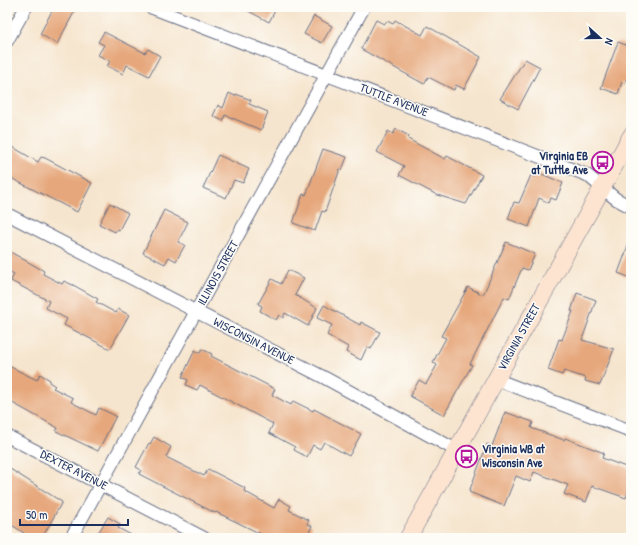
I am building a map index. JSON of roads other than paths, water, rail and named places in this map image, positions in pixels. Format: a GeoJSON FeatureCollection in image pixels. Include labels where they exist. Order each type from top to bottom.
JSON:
{"type":"FeatureCollection","features":[{"type":"Feature","properties":{"kind":"street"},"geometry":{"type":"LineString","coordinates":[[7,41],[26,7]]}},
{"type":"Feature","properties":{"kind":"street","name":"TUTTLE AVENUE"},"geometry":{"type":"LineString","coordinates":[[150,7],[587,175],[616,199],[631,207]]}},
{"type":"Feature","properties":{"kind":"street","name":"ILLINOIS STREET"},"geometry":{"type":"LineString","coordinates":[[71,538],[364,7]]}},
{"type":"Feature","properties":{"kind":"street","name":"VIRGINIA STREET"},"geometry":{"type":"LineString","coordinates":[[408,538],[631,136]]}},
{"type":"Feature","properties":{"kind":"street","name":"WISCONSIN AVENUE"},"geometry":{"type":"LineString","coordinates":[[7,214],[325,378],[456,450]]}},
{"type":"Feature","properties":{"kind":"street"},"geometry":{"type":"LineString","coordinates":[[495,379],[631,430]]}},
{"type":"Feature","properties":{"kind":"street","name":"DEXTER AVENUE"},"geometry":{"type":"LineString","coordinates":[[7,436],[204,538]]}},
{"type":"Feature","properties":{"kind":"place","name":"Virginia EB at Tuttle Ave"},"geometry":{"type":"Point","coordinates":[603,163]}},
{"type":"Feature","properties":{"kind":"place","name":"Virginia WB at Wisconsin Ave"},"geometry":{"type":"Point","coordinates":[466,456]}}]}
